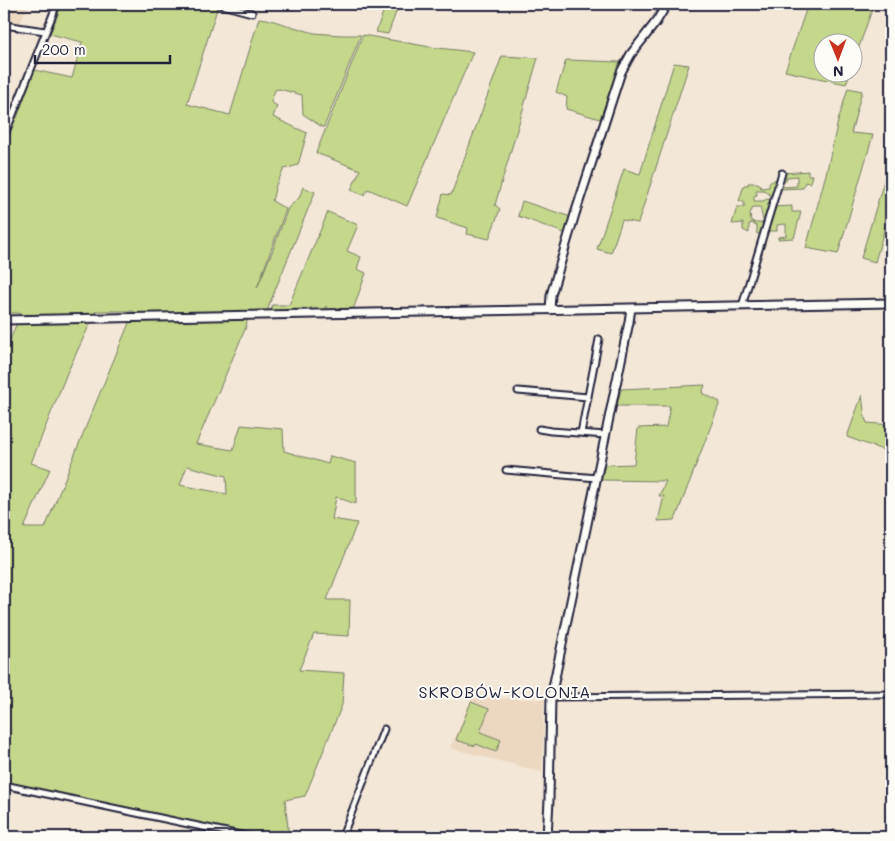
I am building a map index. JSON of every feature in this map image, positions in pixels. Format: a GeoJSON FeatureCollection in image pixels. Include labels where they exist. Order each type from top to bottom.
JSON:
{"type":"FeatureCollection","features":[{"type":"Feature","properties":{"kind":"main road"},"geometry":{"type":"LineString","coordinates":[[550,310],[551,296],[621,72],[632,52],[659,18],[666,4]]}},
{"type":"Feature","properties":{"kind":"main road"},"geometry":{"type":"LineString","coordinates":[[4,320],[891,303]]}},
{"type":"Feature","properties":{"kind":"main road"},"geometry":{"type":"LineString","coordinates":[[547,837],[551,697],[631,308]]}},
{"type":"Feature","properties":{"kind":"street"},"geometry":{"type":"LineString","coordinates":[[4,137],[57,4]]}},
{"type":"Feature","properties":{"kind":"street"},"geometry":{"type":"LineString","coordinates":[[218,4],[252,12]]}},
{"type":"Feature","properties":{"kind":"street"},"geometry":{"type":"LineString","coordinates":[[4,25],[45,32]]}},
{"type":"Feature","properties":{"kind":"street"},"geometry":{"type":"LineString","coordinates":[[742,306],[782,173]]}},
{"type":"Feature","properties":{"kind":"street"},"geometry":{"type":"LineString","coordinates":[[581,433],[600,339]]}},
{"type":"Feature","properties":{"kind":"street"},"geometry":{"type":"LineString","coordinates":[[518,391],[588,397]]}},
{"type":"Feature","properties":{"kind":"street"},"geometry":{"type":"LineString","coordinates":[[539,429],[606,435]]}},
{"type":"Feature","properties":{"kind":"street"},"geometry":{"type":"LineString","coordinates":[[506,470],[596,478]]}},
{"type":"Feature","properties":{"kind":"street"},"geometry":{"type":"LineString","coordinates":[[551,697],[891,694]]}},
{"type":"Feature","properties":{"kind":"street"},"geometry":{"type":"LineString","coordinates":[[342,837],[384,729]]}},
{"type":"Feature","properties":{"kind":"street"},"geometry":{"type":"LineString","coordinates":[[4,785],[250,837]]}},
{"type":"Feature","properties":{"kind":"shaded area"},"geometry":{"type":"Polygon","coordinates":[[[4,4],[28,4],[19,26],[4,23],[4,4]]]}},
{"type":"Feature","properties":{"kind":"shaded area"},"geometry":{"type":"Polygon","coordinates":[[[472,698],[544,699],[542,772],[450,748],[472,698]]]}},
{"type":"Feature","properties":{"kind":"green space"},"geometry":{"type":"Polygon","coordinates":[[[62,4],[211,4],[218,6],[187,104],[230,115],[259,18],[314,33],[361,35],[324,127],[303,114],[302,95],[279,89],[275,90],[271,102],[277,106],[273,117],[307,133],[298,165],[284,169],[276,185],[272,201],[286,209],[257,288],[288,208],[299,198],[303,187],[315,192],[268,310],[253,313],[249,310],[246,327],[196,444],[233,450],[241,425],[283,429],[284,451],[328,464],[330,456],[356,463],[356,504],[336,497],[332,519],[357,523],[327,600],[350,600],[349,636],[314,634],[299,670],[344,673],[342,705],[305,796],[285,800],[289,837],[267,837],[254,833],[230,830],[4,782],[4,354],[21,313],[4,313],[4,116],[17,118],[34,70],[72,78],[82,42],[50,34],[62,4]],[[96,311],[67,373],[31,463],[50,469],[24,528],[45,528],[134,311],[96,311]],[[187,466],[180,485],[227,494],[226,476],[187,466]]]}},
{"type":"Feature","properties":{"kind":"green space"},"geometry":{"type":"Polygon","coordinates":[[[386,4],[399,4],[388,34],[376,32],[386,4]]]}},
{"type":"Feature","properties":{"kind":"green space"},"geometry":{"type":"Polygon","coordinates":[[[808,4],[874,4],[862,38],[862,32],[812,32],[812,77],[785,71],[808,4]]]}},
{"type":"Feature","properties":{"kind":"green space"},"geometry":{"type":"Polygon","coordinates":[[[363,35],[430,47],[473,52],[407,206],[368,189],[364,195],[351,190],[360,170],[316,153],[363,35]]]}},
{"type":"Feature","properties":{"kind":"green space"},"geometry":{"type":"Polygon","coordinates":[[[502,56],[538,58],[495,205],[500,209],[489,239],[467,234],[468,228],[437,218],[443,194],[451,195],[502,56]]]}},
{"type":"Feature","properties":{"kind":"green space"},"geometry":{"type":"Polygon","coordinates":[[[566,60],[620,62],[600,119],[566,109],[567,97],[556,92],[566,60]]]}},
{"type":"Feature","properties":{"kind":"green space"},"geometry":{"type":"Polygon","coordinates":[[[674,63],[689,65],[638,223],[622,220],[611,253],[597,249],[624,169],[640,174],[674,63]]]}},
{"type":"Feature","properties":{"kind":"green space"},"geometry":{"type":"Polygon","coordinates":[[[848,88],[862,91],[851,133],[873,135],[838,254],[806,248],[848,88]]]}},
{"type":"Feature","properties":{"kind":"green space"},"geometry":{"type":"Polygon","coordinates":[[[891,157],[891,205],[875,262],[861,258],[891,157]]]}},
{"type":"Feature","properties":{"kind":"green space"},"geometry":{"type":"Polygon","coordinates":[[[808,171],[808,175],[812,175],[810,183],[805,182],[803,188],[780,189],[781,186],[797,186],[797,176],[787,177],[786,181],[782,183],[784,173],[808,171]]]}},
{"type":"Feature","properties":{"kind":"green space"},"geometry":{"type":"Polygon","coordinates":[[[776,179],[773,195],[764,190],[756,190],[757,195],[754,196],[754,201],[771,200],[765,220],[763,220],[760,207],[753,207],[750,213],[751,221],[754,223],[764,223],[761,235],[756,233],[757,226],[753,223],[749,224],[749,233],[743,230],[743,223],[732,224],[737,207],[744,207],[744,201],[739,201],[744,185],[758,183],[761,188],[769,187],[769,183],[776,179]]]}},
{"type":"Feature","properties":{"kind":"green space"},"geometry":{"type":"Polygon","coordinates":[[[522,201],[571,217],[567,234],[518,216],[522,201]]]}},
{"type":"Feature","properties":{"kind":"green space"},"geometry":{"type":"Polygon","coordinates":[[[792,206],[792,212],[801,212],[794,238],[778,239],[778,237],[786,236],[786,224],[777,225],[777,231],[765,231],[773,207],[792,206]]]}},
{"type":"Feature","properties":{"kind":"green space"},"geometry":{"type":"Polygon","coordinates":[[[328,212],[358,225],[347,251],[361,257],[357,269],[366,273],[353,310],[325,310],[326,306],[323,310],[311,311],[311,307],[308,311],[272,312],[272,305],[289,305],[328,212]]]}},
{"type":"Feature","properties":{"kind":"green space"},"geometry":{"type":"Polygon","coordinates":[[[705,385],[702,393],[720,402],[675,520],[658,521],[664,496],[659,496],[666,481],[601,480],[605,465],[634,464],[638,428],[666,427],[670,406],[617,406],[621,389],[705,385]]]}},
{"type":"Feature","properties":{"kind":"green space"},"geometry":{"type":"Polygon","coordinates":[[[862,395],[867,423],[891,425],[891,453],[847,437],[862,395]]]}},
{"type":"Feature","properties":{"kind":"green space"},"geometry":{"type":"Polygon","coordinates":[[[471,702],[489,709],[480,732],[501,740],[496,752],[476,744],[475,746],[456,740],[471,702]]]}},
{"type":"Feature","properties":{"kind":"district","name":"SKROBÓW-KOLONIA"},"geometry":{"type":"Point","coordinates":[505,692]}}]}
